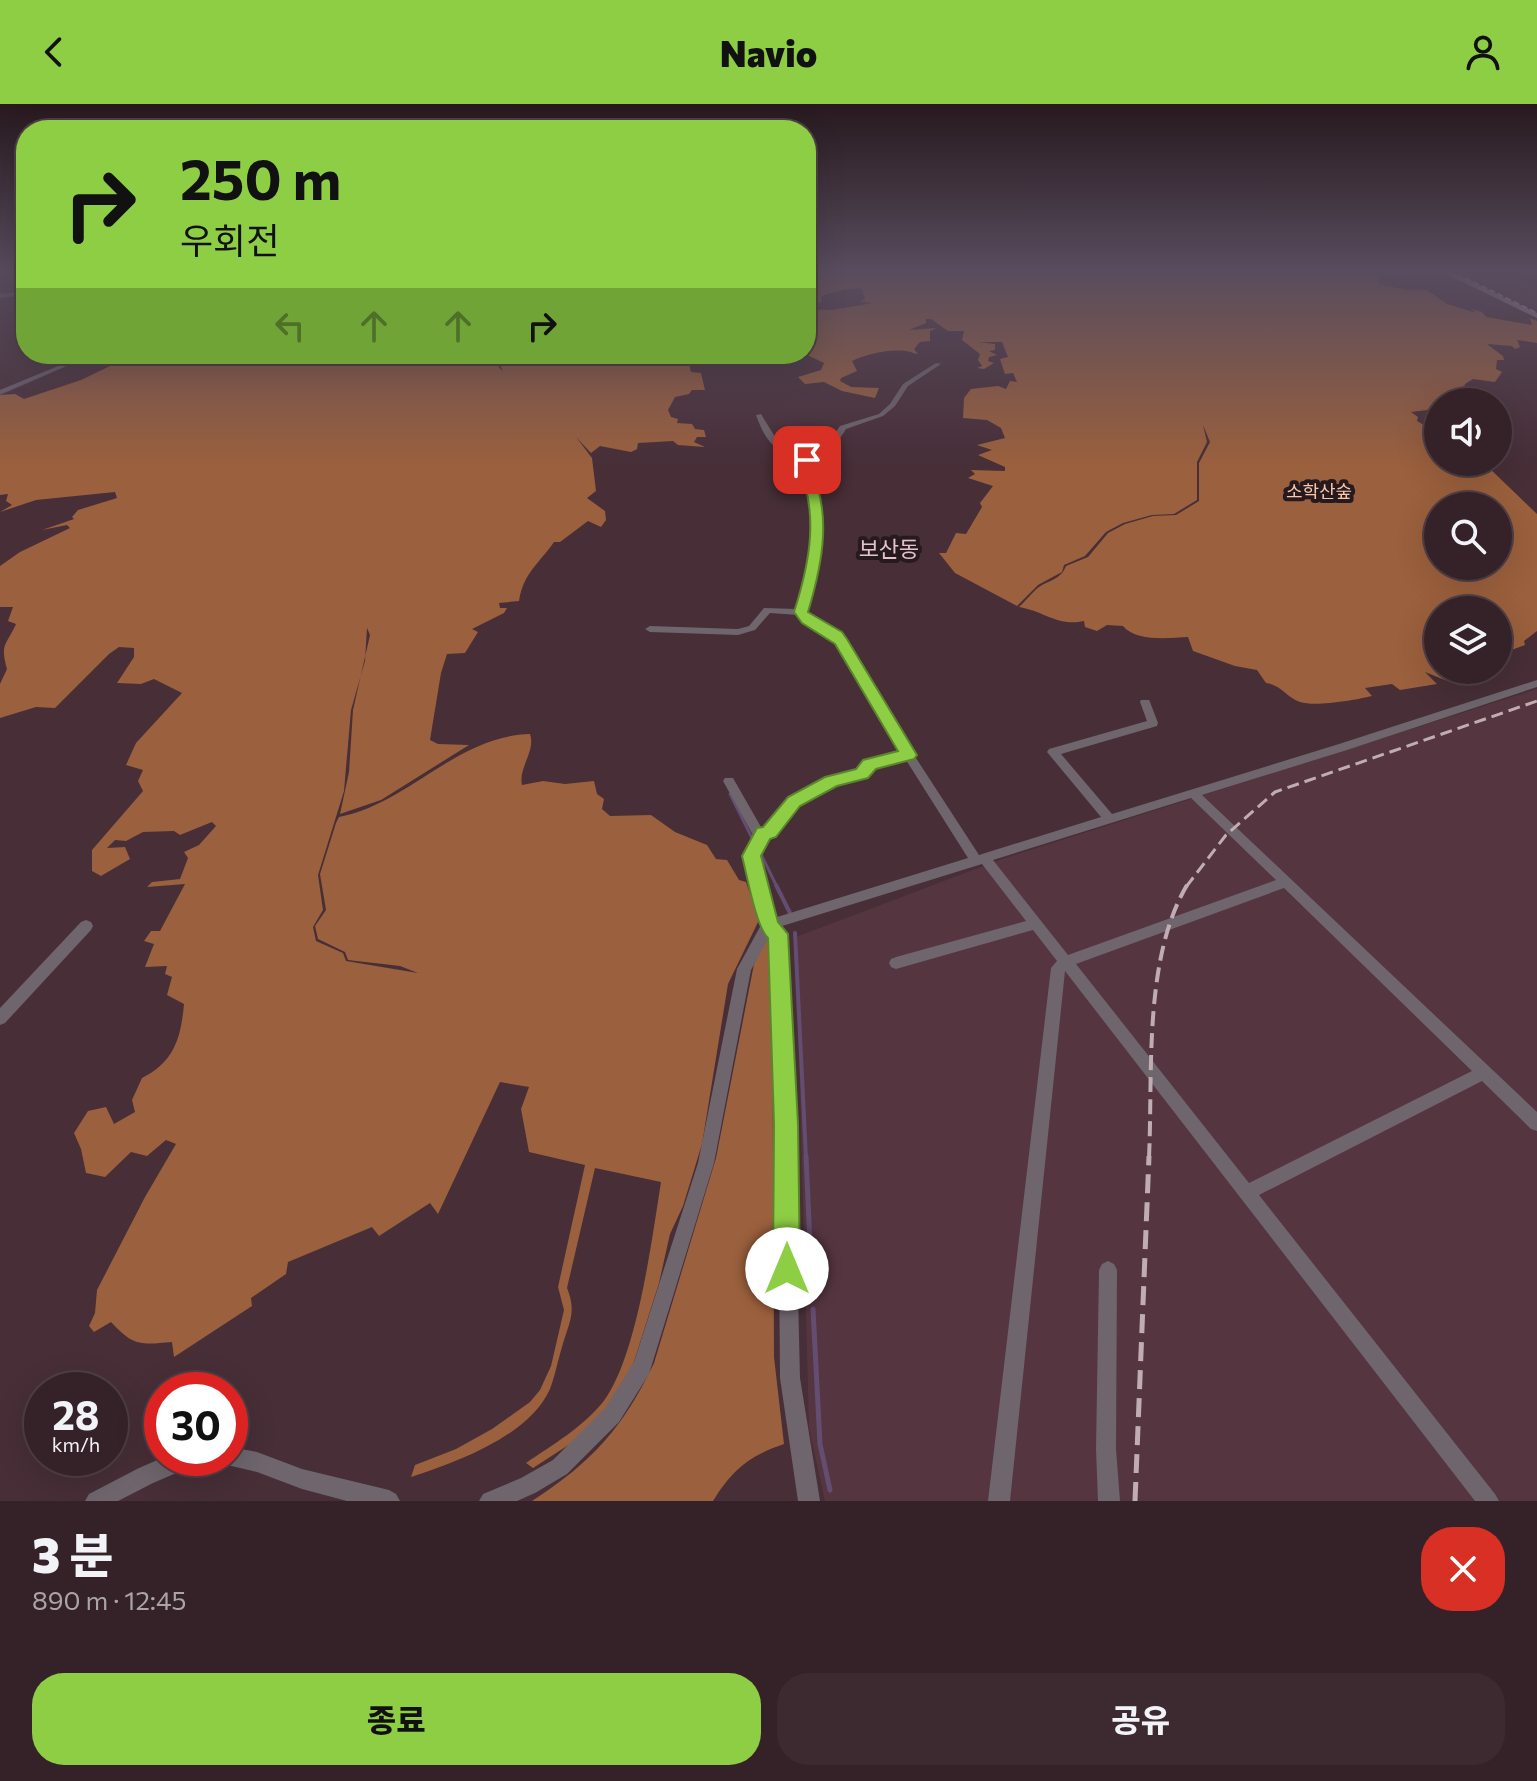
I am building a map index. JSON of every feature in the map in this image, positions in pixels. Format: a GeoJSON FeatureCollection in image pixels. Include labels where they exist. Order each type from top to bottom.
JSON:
{"type":"FeatureCollection","features":[{"type":"Feature","properties":{"kind":"street"},"geometry":{"type":"LineString","coordinates":[[0,392],[68,364]]}},
{"type":"Feature","properties":{"kind":"street"},"geometry":{"type":"LineString","coordinates":[[802,461],[827,452],[843,428],[881,415],[893,405],[905,385],[938,364]]}},
{"type":"Feature","properties":{"kind":"street"},"geometry":{"type":"LineString","coordinates":[[759,415],[774,443],[802,461],[810,473],[818,525],[813,573],[801,612]]}},
{"type":"Feature","properties":{"kind":"street"},"geometry":{"type":"LineString","coordinates":[[650,629],[738,632],[756,625],[764,610],[801,612],[808,620],[837,636],[908,755],[981,860],[1035,924],[1488,1501]]}},
{"type":"Feature","properties":{"kind":"street"},"geometry":{"type":"LineString","coordinates":[[490,1501],[528,1486],[560,1467],[612,1415],[642,1367],[706,1163],[744,969],[759,936],[768,925],[1537,683]]}},
{"type":"Feature","properties":{"kind":"street"},"geometry":{"type":"LineString","coordinates":[[1108,818],[1053,752],[1114,733],[1145,728],[1154,719],[1145,702]]}},
{"type":"Feature","properties":{"kind":"street"},"geometry":{"type":"LineString","coordinates":[[809,1501],[790,1378],[786,1124],[778,934],[768,925],[767,910],[752,856],[759,841],[794,802],[832,781],[862,774],[870,765],[908,755]]}},
{"type":"Feature","properties":{"kind":"street"},"geometry":{"type":"LineString","coordinates":[[729,781],[759,841]]}},
{"type":"Feature","properties":{"kind":"street"},"geometry":{"type":"LineString","coordinates":[[1193,793],[1537,1123]]}},
{"type":"Feature","properties":{"kind":"street"},"geometry":{"type":"LineString","coordinates":[[999,1501],[1058,968],[1065,962],[1286,882]]}},
{"type":"Feature","properties":{"kind":"street"},"geometry":{"type":"LineString","coordinates":[[896,963],[1035,924]]}},
{"type":"Feature","properties":{"kind":"street"},"geometry":{"type":"LineString","coordinates":[[0,1018],[86,926]]}},
{"type":"Feature","properties":{"kind":"street"},"geometry":{"type":"LineString","coordinates":[[1246,1193],[1485,1072]]}},
{"type":"Feature","properties":{"kind":"street"},"geometry":{"type":"LineString","coordinates":[[1108,1270],[1109,1501]]}},
{"type":"Feature","properties":{"kind":"street"},"geometry":{"type":"LineString","coordinates":[[248,1460],[302,1479],[389,1501]]}},
{"type":"Feature","properties":{"kind":"street"},"geometry":{"type":"LineString","coordinates":[[96,1501],[144,1476]]}},
{"type":"Feature","properties":{"kind":"shaded area"},"geometry":{"type":"Polygon","coordinates":[[[1537,689],[1537,1501],[825,1501],[809,1428],[796,937],[1002,859],[1537,689]]]}},
{"type":"Feature","properties":{"kind":"green space","name":"소학산숲"},"geometry":{"type":"Polygon","coordinates":[[[816,335],[930,335],[930,341],[920,342],[914,349],[918,354],[892,351],[852,361],[857,371],[840,381],[851,387],[879,388],[875,398],[842,391],[824,382],[805,384],[798,377],[821,370],[824,363],[816,359],[816,335]]]}},
{"type":"Feature","properties":{"kind":"green space","name":"소학산숲"},"geometry":{"type":"Polygon","coordinates":[[[963,335],[1537,335],[1537,343],[1517,340],[1520,347],[1515,349],[1512,346],[1487,344],[1504,360],[1497,360],[1496,369],[1502,372],[1495,382],[1473,379],[1464,388],[1424,388],[1424,410],[1411,412],[1424,425],[1424,476],[1498,476],[1537,514],[1537,631],[1524,641],[1525,645],[1512,650],[1512,596],[1424,596],[1424,684],[1437,684],[1400,690],[1392,684],[1365,688],[1372,696],[1316,704],[1295,700],[1276,686],[1266,683],[1257,670],[1235,666],[1193,651],[1188,637],[1144,637],[1123,626],[1107,625],[1097,631],[1085,627],[1084,621],[1066,622],[1019,607],[1039,587],[1058,577],[1064,570],[1066,566],[1088,557],[1108,533],[1125,524],[1153,516],[1176,515],[1199,501],[1199,463],[1210,442],[1203,425],[1207,442],[1197,462],[1197,500],[1174,514],[1152,515],[1123,523],[1106,532],[1085,556],[1064,565],[1062,572],[1038,585],[1017,606],[955,573],[939,553],[946,553],[956,533],[966,534],[982,507],[980,503],[993,486],[968,478],[975,474],[971,470],[1005,471],[1005,467],[978,455],[992,450],[977,445],[1005,438],[1001,428],[987,420],[963,418],[964,398],[971,389],[998,386],[1006,389],[1010,381],[1017,382],[1013,373],[1005,374],[1000,359],[1008,357],[1002,342],[978,342],[995,344],[995,350],[989,351],[997,355],[989,357],[988,361],[994,363],[984,369],[977,368],[982,366],[978,360],[980,354],[962,340],[963,335]]]}},
{"type":"Feature","properties":{"kind":"green space"},"geometry":{"type":"Polygon","coordinates":[[[114,364],[496,364],[503,372],[500,364],[689,364],[691,372],[701,373],[705,390],[692,390],[689,394],[675,397],[668,410],[671,417],[678,419],[677,423],[692,424],[695,429],[704,430],[706,437],[697,437],[694,442],[705,447],[678,445],[673,441],[638,443],[637,449],[631,452],[600,446],[591,453],[576,437],[592,458],[596,491],[587,498],[605,511],[606,520],[601,527],[588,521],[560,542],[554,542],[528,576],[519,601],[499,603],[500,608],[507,608],[504,613],[472,629],[478,632],[465,653],[447,654],[430,740],[438,744],[469,745],[381,800],[340,814],[349,772],[353,710],[361,676],[351,710],[344,791],[318,875],[323,910],[313,927],[316,941],[343,953],[346,961],[418,973],[400,966],[348,960],[345,952],[318,939],[315,926],[326,910],[320,874],[336,823],[339,817],[388,798],[479,746],[530,734],[531,747],[522,772],[522,785],[543,781],[565,784],[594,781],[597,794],[604,799],[602,809],[610,816],[651,815],[675,832],[707,845],[716,859],[727,860],[739,880],[746,882],[759,920],[728,984],[702,1144],[683,1206],[670,1234],[659,1283],[630,1374],[616,1399],[570,1444],[533,1468],[526,1463],[586,1420],[603,1402],[615,1382],[634,1328],[661,1182],[595,1168],[567,1288],[571,1318],[550,1389],[540,1406],[509,1434],[490,1445],[411,1477],[415,1465],[456,1449],[492,1429],[530,1402],[540,1390],[551,1366],[564,1310],[558,1287],[585,1165],[529,1152],[521,1109],[529,1087],[500,1082],[438,1214],[430,1203],[379,1236],[372,1227],[288,1262],[286,1274],[251,1298],[252,1306],[174,1357],[172,1342],[138,1342],[125,1336],[111,1322],[94,1332],[89,1326],[95,1313],[97,1290],[176,1144],[166,1140],[147,1156],[131,1152],[105,1177],[86,1173],[74,1133],[88,1111],[106,1107],[114,1124],[135,1112],[132,1100],[142,1078],[162,1064],[174,1048],[184,1004],[167,995],[172,977],[165,974],[167,966],[145,967],[154,944],[144,941],[151,931],[160,931],[185,884],[147,887],[152,882],[180,879],[188,858],[184,852],[199,845],[216,826],[212,822],[180,835],[174,831],[143,832],[126,841],[115,840],[107,848],[125,847],[130,859],[101,876],[92,871],[92,850],[143,791],[138,781],[143,770],[126,765],[136,743],[182,693],[154,679],[141,684],[117,683],[134,657],[134,648],[119,647],[109,654],[55,708],[36,707],[0,718],[0,684],[7,669],[4,649],[16,624],[8,621],[13,607],[0,607],[0,566],[20,552],[70,528],[67,525],[42,530],[74,519],[72,517],[78,510],[117,498],[115,492],[36,500],[0,512],[12,505],[6,501],[8,494],[0,495],[0,395],[15,394],[24,399],[81,380],[114,364]],[[367,628],[365,656],[370,635],[367,628]]]}},
{"type":"Feature","properties":{"kind":"green space"},"geometry":{"type":"Polygon","coordinates":[[[766,936],[770,936],[772,947],[774,1357],[784,1444],[761,1453],[743,1465],[713,1501],[532,1501],[572,1472],[604,1442],[618,1425],[654,1363],[716,1158],[754,964],[766,936]]]}},
{"type":"Feature","properties":{"kind":"waterway"},"geometry":{"type":"LineString","coordinates":[[0,394],[62,367]]}},
{"type":"Feature","properties":{"kind":"waterway"},"geometry":{"type":"LineString","coordinates":[[730,794],[755,844]]}},
{"type":"Feature","properties":{"kind":"waterway"},"geometry":{"type":"LineString","coordinates":[[759,850],[777,887]]}},
{"type":"Feature","properties":{"kind":"waterway"},"geometry":{"type":"LineString","coordinates":[[777,887],[790,913]]}},
{"type":"Feature","properties":{"kind":"waterway"},"geometry":{"type":"LineString","coordinates":[[795,933],[806,1158]]}},
{"type":"Feature","properties":{"kind":"waterway"},"geometry":{"type":"LineString","coordinates":[[806,1156],[812,1288]]}},
{"type":"Feature","properties":{"kind":"waterway"},"geometry":{"type":"LineString","coordinates":[[813,1309],[820,1444],[830,1490]]}},
{"type":"Feature","properties":{"kind":"railway"},"geometry":{"type":"LineString","coordinates":[[1186,887],[1226,835],[1275,792],[1537,701]]}},
{"type":"Feature","properties":{"kind":"railway"},"geometry":{"type":"LineString","coordinates":[[1149,1158],[1151,1054],[1157,982],[1163,947],[1186,887]]}},
{"type":"Feature","properties":{"kind":"railway"},"geometry":{"type":"LineString","coordinates":[[1135,1501],[1149,1156]]}},
{"type":"Feature","properties":{"kind":"district","name":"보산동"},"geometry":{"type":"Point","coordinates":[889,549]}},
{"type":"Feature","properties":{"kind":"route"},"geometry":{"type":"LineString","coordinates":[[787,1269],[786,1124],[778,934],[768,925],[767,910],[752,856],[764,833],[769,832],[794,802],[832,781],[862,774],[870,765],[908,755],[837,636],[808,620],[801,612],[813,573],[818,542],[816,497],[810,473],[802,461],[807,460]]}}]}
